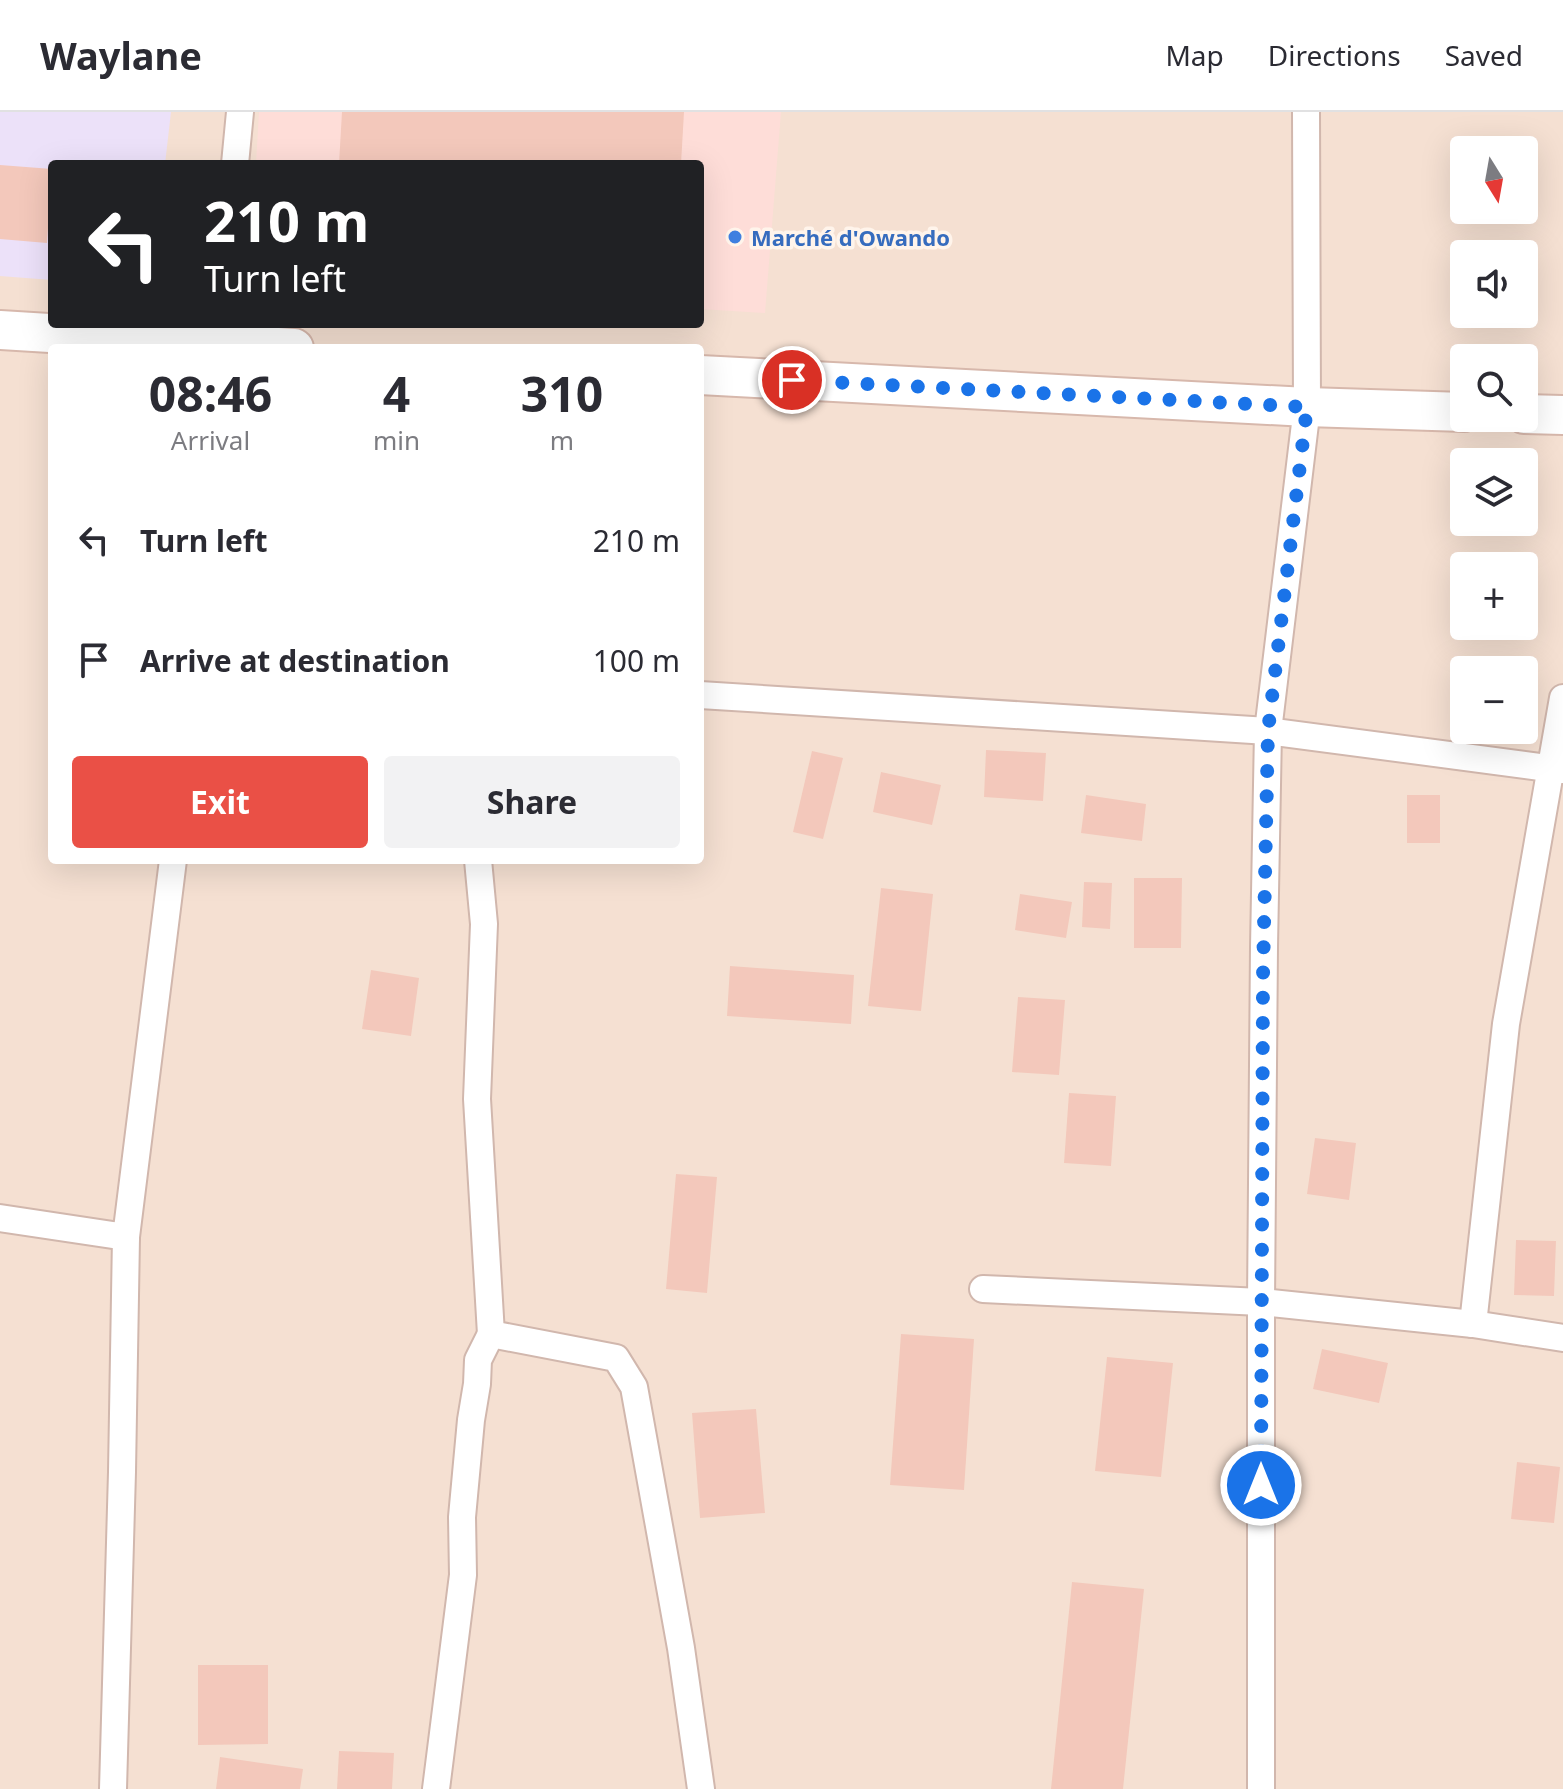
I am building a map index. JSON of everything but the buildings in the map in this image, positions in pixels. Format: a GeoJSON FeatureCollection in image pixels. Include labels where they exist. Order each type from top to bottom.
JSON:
{"type":"FeatureCollection","features":[{"type":"Feature","properties":{"kind":"main road"},"geometry":{"type":"LineString","coordinates":[[0,330],[220,338],[264,344]]}},
{"type":"Feature","properties":{"kind":"main road"},"geometry":{"type":"LineString","coordinates":[[704,375],[1307,407],[1450,412]]}},
{"type":"Feature","properties":{"kind":"main road"},"geometry":{"type":"LineString","coordinates":[[1538,414],[1563,415]]}},
{"type":"Feature","properties":{"kind":"street"},"geometry":{"type":"LineString","coordinates":[[235,160],[240,112]]}},
{"type":"Feature","properties":{"kind":"street"},"geometry":{"type":"LineString","coordinates":[[1261,1789],[1263,978],[1268,731],[1307,407],[1306,112]]}},
{"type":"Feature","properties":{"kind":"street"},"geometry":{"type":"LineString","coordinates":[[704,695],[1268,731],[1556,769]]}},
{"type":"Feature","properties":{"kind":"street"},"geometry":{"type":"LineString","coordinates":[[1473,1324],[1506,1024],[1556,769],[1563,698]]}},
{"type":"Feature","properties":{"kind":"street"},"geometry":{"type":"LineString","coordinates":[[113,1789],[126,1237],[173,864]]}},
{"type":"Feature","properties":{"kind":"street"},"geometry":{"type":"LineString","coordinates":[[436,1789],[463,1575],[462,1517],[478,1360],[491,1334],[477,1099],[484,924],[478,864]]}},
{"type":"Feature","properties":{"kind":"street"},"geometry":{"type":"LineString","coordinates":[[0,1218],[126,1237]]}},
{"type":"Feature","properties":{"kind":"street"},"geometry":{"type":"LineString","coordinates":[[983,1289],[1261,1302],[1473,1324],[1563,1338]]}},
{"type":"Feature","properties":{"kind":"street"},"geometry":{"type":"LineString","coordinates":[[491,1334],[616,1358],[634,1387],[681,1648],[701,1789]]}},
{"type":"Feature","properties":{"kind":"shaded area"},"geometry":{"type":"Polygon","coordinates":[[[0,112],[1563,112],[1563,1789],[0,1789],[0,112]]]}},
{"type":"Feature","properties":{"kind":"shaded area"},"geometry":{"type":"Polygon","coordinates":[[[0,112],[171,112],[165,160],[48,160],[48,280],[0,276],[0,112]]]}},
{"type":"Feature","properties":{"kind":"shaded area","name":"Marché d'Owando"},"geometry":{"type":"Polygon","coordinates":[[[259,112],[781,112],[765,313],[704,309],[704,160],[256,160],[259,112]]]}},
{"type":"Feature","properties":{"kind":"place","name":"Marché d'Owando"},"geometry":{"type":"Point","coordinates":[735,237]}},
{"type":"Feature","properties":{"kind":"route"},"geometry":{"type":"LineString","coordinates":[[792,380],[1307,407],[1268,731],[1263,977],[1261,1485]]}}]}
